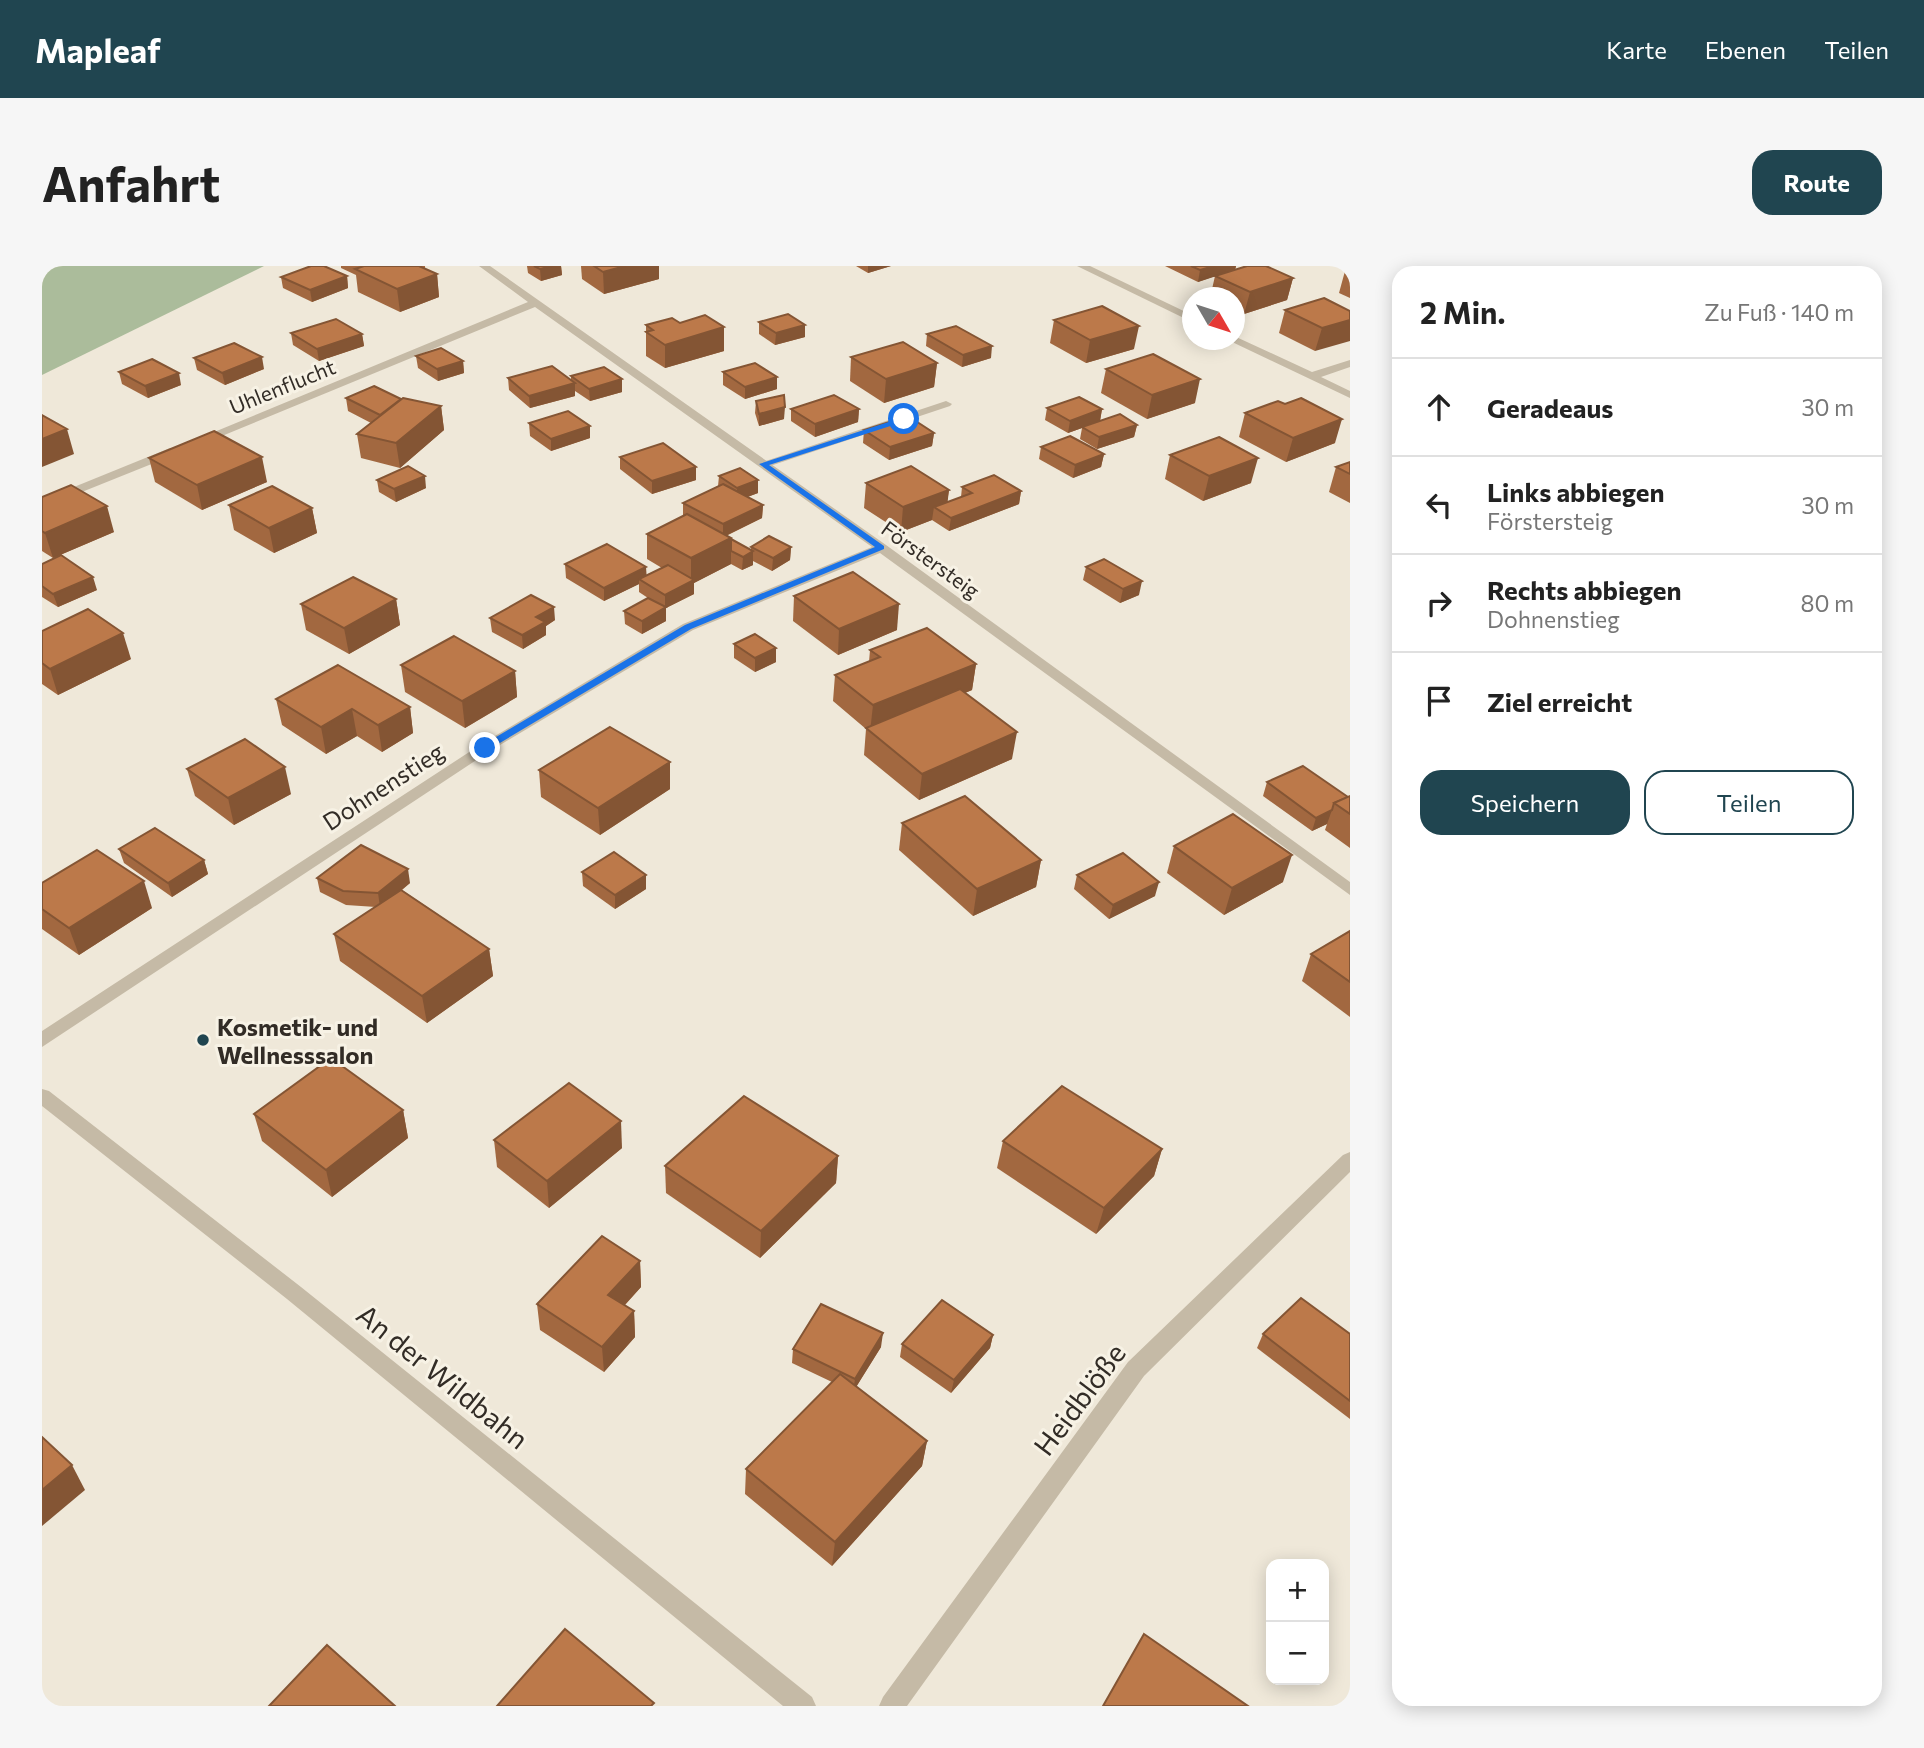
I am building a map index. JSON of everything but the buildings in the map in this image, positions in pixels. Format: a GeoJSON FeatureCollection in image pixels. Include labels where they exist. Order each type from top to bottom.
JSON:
{"type":"FeatureCollection","features":[{"type":"Feature","properties":{"kind":"street","name":"Förstersteig"},"geometry":{"type":"LineString","coordinates":[[484,266],[881,548],[1350,890]]}},
{"type":"Feature","properties":{"kind":"street"},"geometry":{"type":"LineString","coordinates":[[1082,266],[1182,314]]}},
{"type":"Feature","properties":{"kind":"street","name":"Uhlenflucht"},"geometry":{"type":"LineString","coordinates":[[42,504],[536,303]]}},
{"type":"Feature","properties":{"kind":"street"},"geometry":{"type":"LineString","coordinates":[[1245,344],[1350,395]]}},
{"type":"Feature","properties":{"kind":"street"},"geometry":{"type":"LineString","coordinates":[[1312,376],[1350,363]]}},
{"type":"Feature","properties":{"kind":"street"},"geometry":{"type":"LineString","coordinates":[[763,464],[946,404]]}},
{"type":"Feature","properties":{"kind":"street","name":"Dohnenstieg"},"geometry":{"type":"LineString","coordinates":[[42,1040],[473,755],[676,634],[881,548]]}},
{"type":"Feature","properties":{"kind":"street","name":"An der Wildbahn"},"geometry":{"type":"LineString","coordinates":[[42,1096],[294,1293],[803,1706]]}},
{"type":"Feature","properties":{"kind":"street","name":"Heidblöße"},"geometry":{"type":"LineString","coordinates":[[892,1706],[1136,1369],[1350,1160]]}},
{"type":"Feature","properties":{"kind":"green space"},"geometry":{"type":"Polygon","coordinates":[[[42,266],[264,266],[42,375],[42,266]]]}},
{"type":"Feature","properties":{"kind":"place","name":"Kosmetik- und Wellnesssalon"},"geometry":{"type":"Point","coordinates":[203,1040]}},
{"type":"Feature","properties":{"kind":"route"},"geometry":{"type":"LineString","coordinates":[[485,748],[688,627],[881,548],[763,464],[904,419]]}}]}
